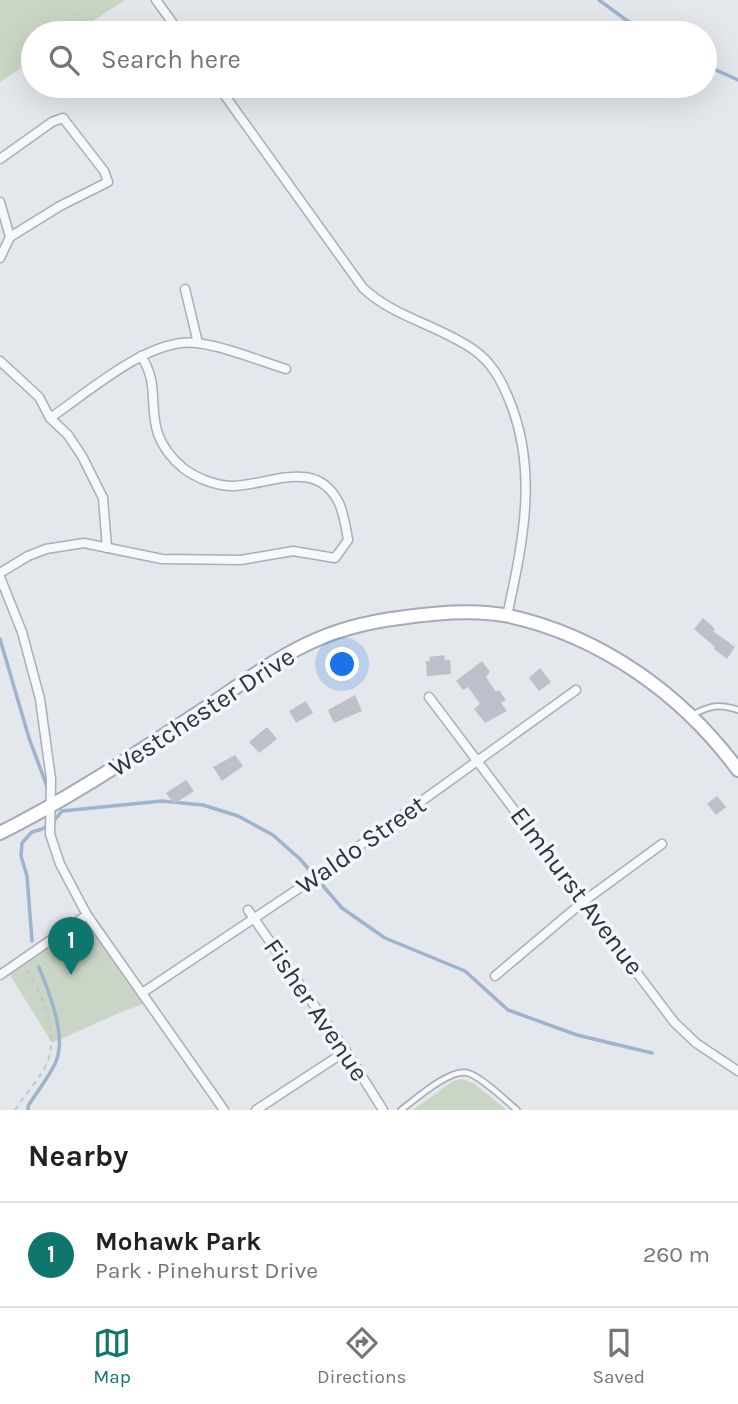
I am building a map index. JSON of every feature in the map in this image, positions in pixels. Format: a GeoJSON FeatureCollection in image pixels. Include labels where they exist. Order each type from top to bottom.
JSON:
{"type":"FeatureCollection","features":[{"type":"Feature","properties":{"kind":"main road","name":"Westchester Drive"},"geometry":{"type":"LineString","coordinates":[[0,833],[50,808],[307,643],[364,623],[435,612],[507,616],[570,636],[606,653],[662,690],[691,716],[738,770]]}},
{"type":"Feature","properties":{"kind":"street"},"geometry":{"type":"LineString","coordinates":[[156,0],[171,21]]}},
{"type":"Feature","properties":{"kind":"street"},"geometry":{"type":"LineString","coordinates":[[227,98],[363,288],[387,307],[471,348],[484,358],[496,373],[518,425],[527,488],[517,569],[507,616]]}},
{"type":"Feature","properties":{"kind":"street"},"geometry":{"type":"LineString","coordinates":[[0,159],[52,122],[63,118],[104,171],[108,182],[60,206],[10,237],[0,258]]}},
{"type":"Feature","properties":{"kind":"street"},"geometry":{"type":"LineString","coordinates":[[0,202],[10,237]]}},
{"type":"Feature","properties":{"kind":"street"},"geometry":{"type":"LineString","coordinates":[[185,289],[198,343]]}},
{"type":"Feature","properties":{"kind":"street"},"geometry":{"type":"LineString","coordinates":[[50,418],[141,356],[186,343],[198,343],[233,352],[286,369]]}},
{"type":"Feature","properties":{"kind":"street"},"geometry":{"type":"LineString","coordinates":[[141,356],[147,365],[151,384],[155,428],[161,444],[180,465],[193,475],[223,486],[295,476],[316,479],[341,506],[348,540],[335,558],[293,551],[241,560],[213,561],[162,559],[84,543],[55,547],[28,556],[0,575],[22,632],[37,687],[49,754],[50,834],[57,854],[88,915],[224,1110]]}},
{"type":"Feature","properties":{"kind":"street"},"geometry":{"type":"LineString","coordinates":[[0,361],[39,397],[50,418],[68,435],[82,456],[103,498],[107,548]]}},
{"type":"Feature","properties":{"kind":"street","name":"Waldo Street"},"geometry":{"type":"LineString","coordinates":[[142,993],[254,919],[480,761],[576,690]]}},
{"type":"Feature","properties":{"kind":"street","name":"Elmhurst Avenue"},"geometry":{"type":"LineString","coordinates":[[429,697],[684,1033],[738,1071]]}},
{"type":"Feature","properties":{"kind":"street"},"geometry":{"type":"LineString","coordinates":[[495,976],[584,901],[662,844]]}},
{"type":"Feature","properties":{"kind":"street","name":"Fisher Avenue"},"geometry":{"type":"LineString","coordinates":[[248,910],[346,1051],[383,1110]]}},
{"type":"Feature","properties":{"kind":"street"},"geometry":{"type":"LineString","coordinates":[[0,975],[88,915]]}},
{"type":"Feature","properties":{"kind":"street"},"geometry":{"type":"LineString","coordinates":[[256,1110],[346,1051]]}},
{"type":"Feature","properties":{"kind":"lane"},"geometry":{"type":"LineString","coordinates":[[691,716],[712,705],[723,704],[738,710]]}},
{"type":"Feature","properties":{"kind":"lane"},"geometry":{"type":"LineString","coordinates":[[401,1110],[444,1079],[463,1073],[476,1078],[517,1110]]}},
{"type":"Feature","properties":{"kind":"path"},"geometry":{"type":"LineString","coordinates":[[15,1110],[48,1061],[52,1035],[42,999],[22,960]]}},
{"type":"Feature","properties":{"kind":"green space"},"geometry":{"type":"Polygon","coordinates":[[[0,0],[125,0],[93,21],[21,21],[21,68],[0,82],[0,0]]]}},
{"type":"Feature","properties":{"kind":"green space"},"geometry":{"type":"Polygon","coordinates":[[[87,915],[148,1002],[52,1043],[7,970],[87,915]]]}},
{"type":"Feature","properties":{"kind":"green space"},"geometry":{"type":"Polygon","coordinates":[[[462,1079],[473,1083],[507,1110],[413,1110],[453,1081],[462,1079]]]}},
{"type":"Feature","properties":{"kind":"building"},"geometry":{"type":"Polygon","coordinates":[[[703,618],[715,629],[713,631],[735,647],[727,659],[694,629],[703,618]]]}},
{"type":"Feature","properties":{"kind":"building"},"geometry":{"type":"Polygon","coordinates":[[[444,655],[445,660],[450,660],[451,674],[427,676],[426,661],[430,661],[429,657],[444,655]]]}},
{"type":"Feature","properties":{"kind":"building"},"geometry":{"type":"Polygon","coordinates":[[[482,661],[490,672],[486,677],[496,692],[499,690],[506,700],[501,703],[507,711],[485,723],[474,709],[480,704],[468,687],[463,690],[456,681],[482,661]]]}},
{"type":"Feature","properties":{"kind":"building"},"geometry":{"type":"Polygon","coordinates":[[[540,668],[551,682],[539,691],[529,678],[540,668]]]}},
{"type":"Feature","properties":{"kind":"building"},"geometry":{"type":"Polygon","coordinates":[[[355,695],[362,711],[334,723],[328,710],[355,695]]]}},
{"type":"Feature","properties":{"kind":"building"},"geometry":{"type":"Polygon","coordinates":[[[306,701],[313,713],[296,723],[289,711],[306,701]]]}},
{"type":"Feature","properties":{"kind":"building"},"geometry":{"type":"Polygon","coordinates":[[[267,727],[277,739],[259,753],[249,742],[267,727]]]}},
{"type":"Feature","properties":{"kind":"building"},"geometry":{"type":"Polygon","coordinates":[[[235,755],[243,766],[222,781],[213,767],[235,755]]]}},
{"type":"Feature","properties":{"kind":"building"},"geometry":{"type":"Polygon","coordinates":[[[186,780],[194,791],[174,804],[166,793],[186,780]]]}},
{"type":"Feature","properties":{"kind":"building"},"geometry":{"type":"Polygon","coordinates":[[[717,796],[726,807],[716,815],[707,804],[717,796]]]}},
{"type":"Feature","properties":{"kind":"waterway"},"geometry":{"type":"LineString","coordinates":[[599,0],[628,21]]}},
{"type":"Feature","properties":{"kind":"waterway"},"geometry":{"type":"LineString","coordinates":[[717,70],[738,80]]}},
{"type":"Feature","properties":{"kind":"waterway"},"geometry":{"type":"LineString","coordinates":[[0,639],[29,738],[49,792]]}},
{"type":"Feature","properties":{"kind":"waterway"},"geometry":{"type":"LineString","coordinates":[[62,811],[162,801],[203,805],[238,816],[273,835],[300,859],[342,908],[385,938],[465,971],[508,1010],[577,1035],[652,1053]]}},
{"type":"Feature","properties":{"kind":"waterway"},"geometry":{"type":"LineString","coordinates":[[32,941],[27,876],[21,856],[22,843],[32,832],[53,822],[62,811]]}},
{"type":"Feature","properties":{"kind":"waterway"},"geometry":{"type":"LineString","coordinates":[[28,1110],[55,1064],[59,1041],[56,1015],[39,967]]}},
{"type":"Feature","properties":{"kind":"place","name":"Mohawk Park"},"geometry":{"type":"Point","coordinates":[71,975]}}]}
